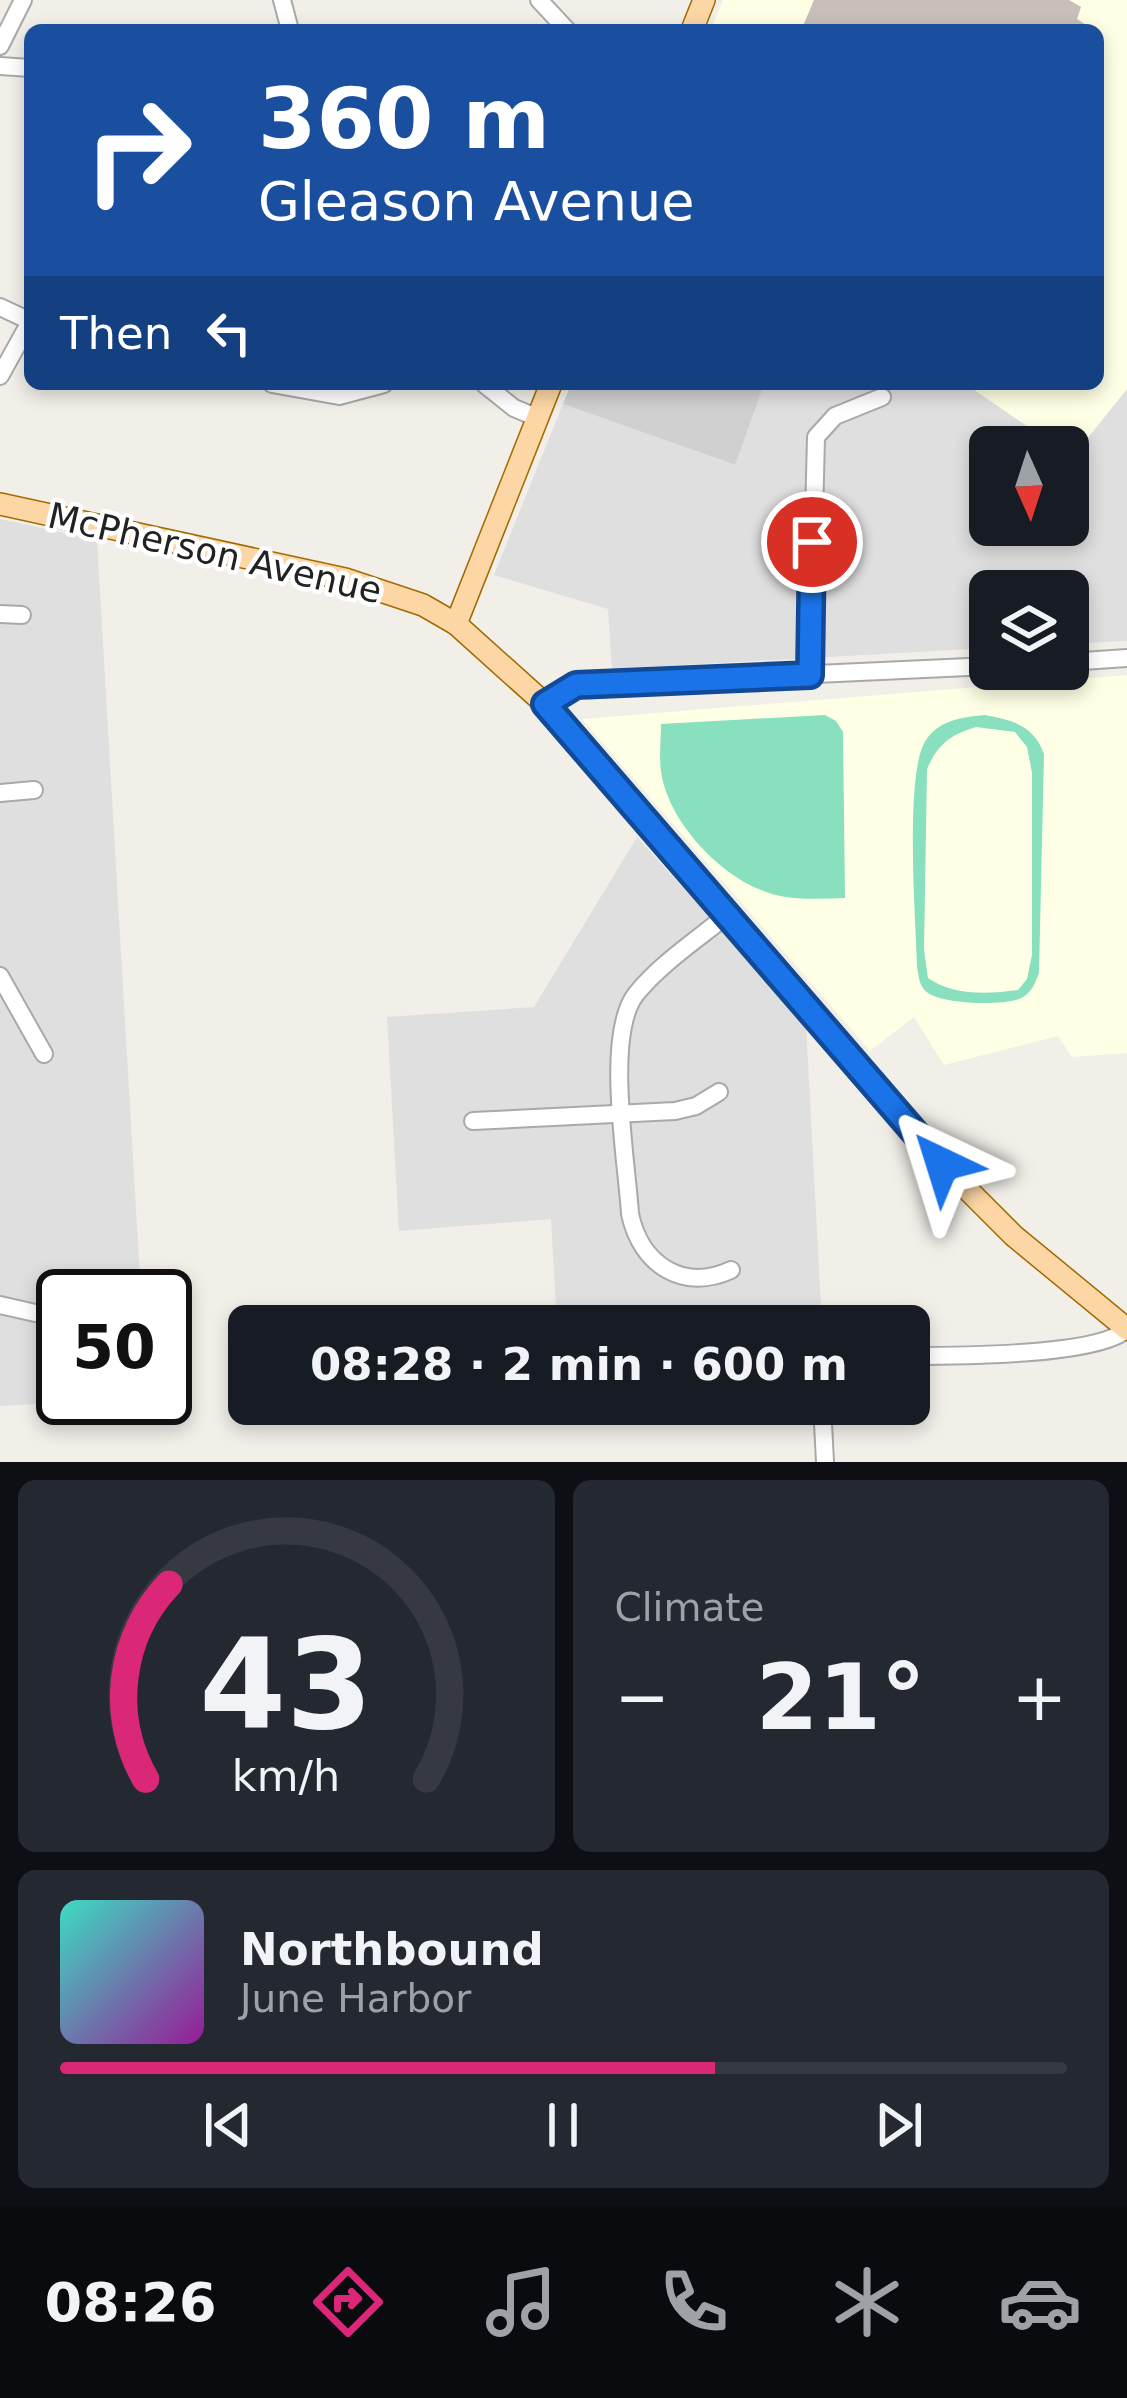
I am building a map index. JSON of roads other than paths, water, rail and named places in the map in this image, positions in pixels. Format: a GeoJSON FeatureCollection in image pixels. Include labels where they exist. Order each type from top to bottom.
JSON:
{"type":"FeatureCollection","features":[{"type":"Feature","properties":{"kind":"main road"},"geometry":{"type":"LineString","coordinates":[[456,624],[549,390]]}},
{"type":"Feature","properties":{"kind":"main road","name":"McPherson Avenue"},"geometry":{"type":"LineString","coordinates":[[0,504],[345,579],[423,605],[456,624],[545,704],[984,1208],[1127,1329]]}},
{"type":"Feature","properties":{"kind":"street"},"geometry":{"type":"LineString","coordinates":[[0,46],[22,0]]}},
{"type":"Feature","properties":{"kind":"street"},"geometry":{"type":"LineString","coordinates":[[539,0],[561,24]]}},
{"type":"Feature","properties":{"kind":"street"},"geometry":{"type":"LineString","coordinates":[[0,376],[24,332]]}},
{"type":"Feature","properties":{"kind":"street"},"geometry":{"type":"LineString","coordinates":[[306,390],[339,396],[362,390]]}},
{"type":"Feature","properties":{"kind":"street"},"geometry":{"type":"LineString","coordinates":[[492,390],[514,408],[538,418]]}},
{"type":"Feature","properties":{"kind":"street"},"geometry":{"type":"LineString","coordinates":[[810,675],[816,437],[835,416],[882,397]]}},
{"type":"Feature","properties":{"kind":"street"},"geometry":{"type":"LineString","coordinates":[[0,614],[22,615]]}},
{"type":"Feature","properties":{"kind":"street"},"geometry":{"type":"LineString","coordinates":[[1089,661],[1127,658]]}},
{"type":"Feature","properties":{"kind":"street"},"geometry":{"type":"LineString","coordinates":[[545,704],[576,685],[969,667]]}},
{"type":"Feature","properties":{"kind":"street"},"geometry":{"type":"LineString","coordinates":[[0,793],[34,790]]}},
{"type":"Feature","properties":{"kind":"street"},"geometry":{"type":"LineString","coordinates":[[727,915],[646,983],[629,1005],[620,1038],[630,1214],[647,1254],[662,1268],[684,1277],[709,1278],[731,1270]]}},
{"type":"Feature","properties":{"kind":"street"},"geometry":{"type":"LineString","coordinates":[[0,976],[44,1054]]}},
{"type":"Feature","properties":{"kind":"street"},"geometry":{"type":"LineString","coordinates":[[473,1121],[686,1109],[719,1092]]}},
{"type":"Feature","properties":{"kind":"street"},"geometry":{"type":"LineString","coordinates":[[0,1305],[36,1313]]}},
{"type":"Feature","properties":{"kind":"street"},"geometry":{"type":"LineString","coordinates":[[930,1356],[1109,1343],[1127,1329]]}},
{"type":"Feature","properties":{"kind":"street"},"geometry":{"type":"LineString","coordinates":[[823,1425],[824,1462]]}}]}
